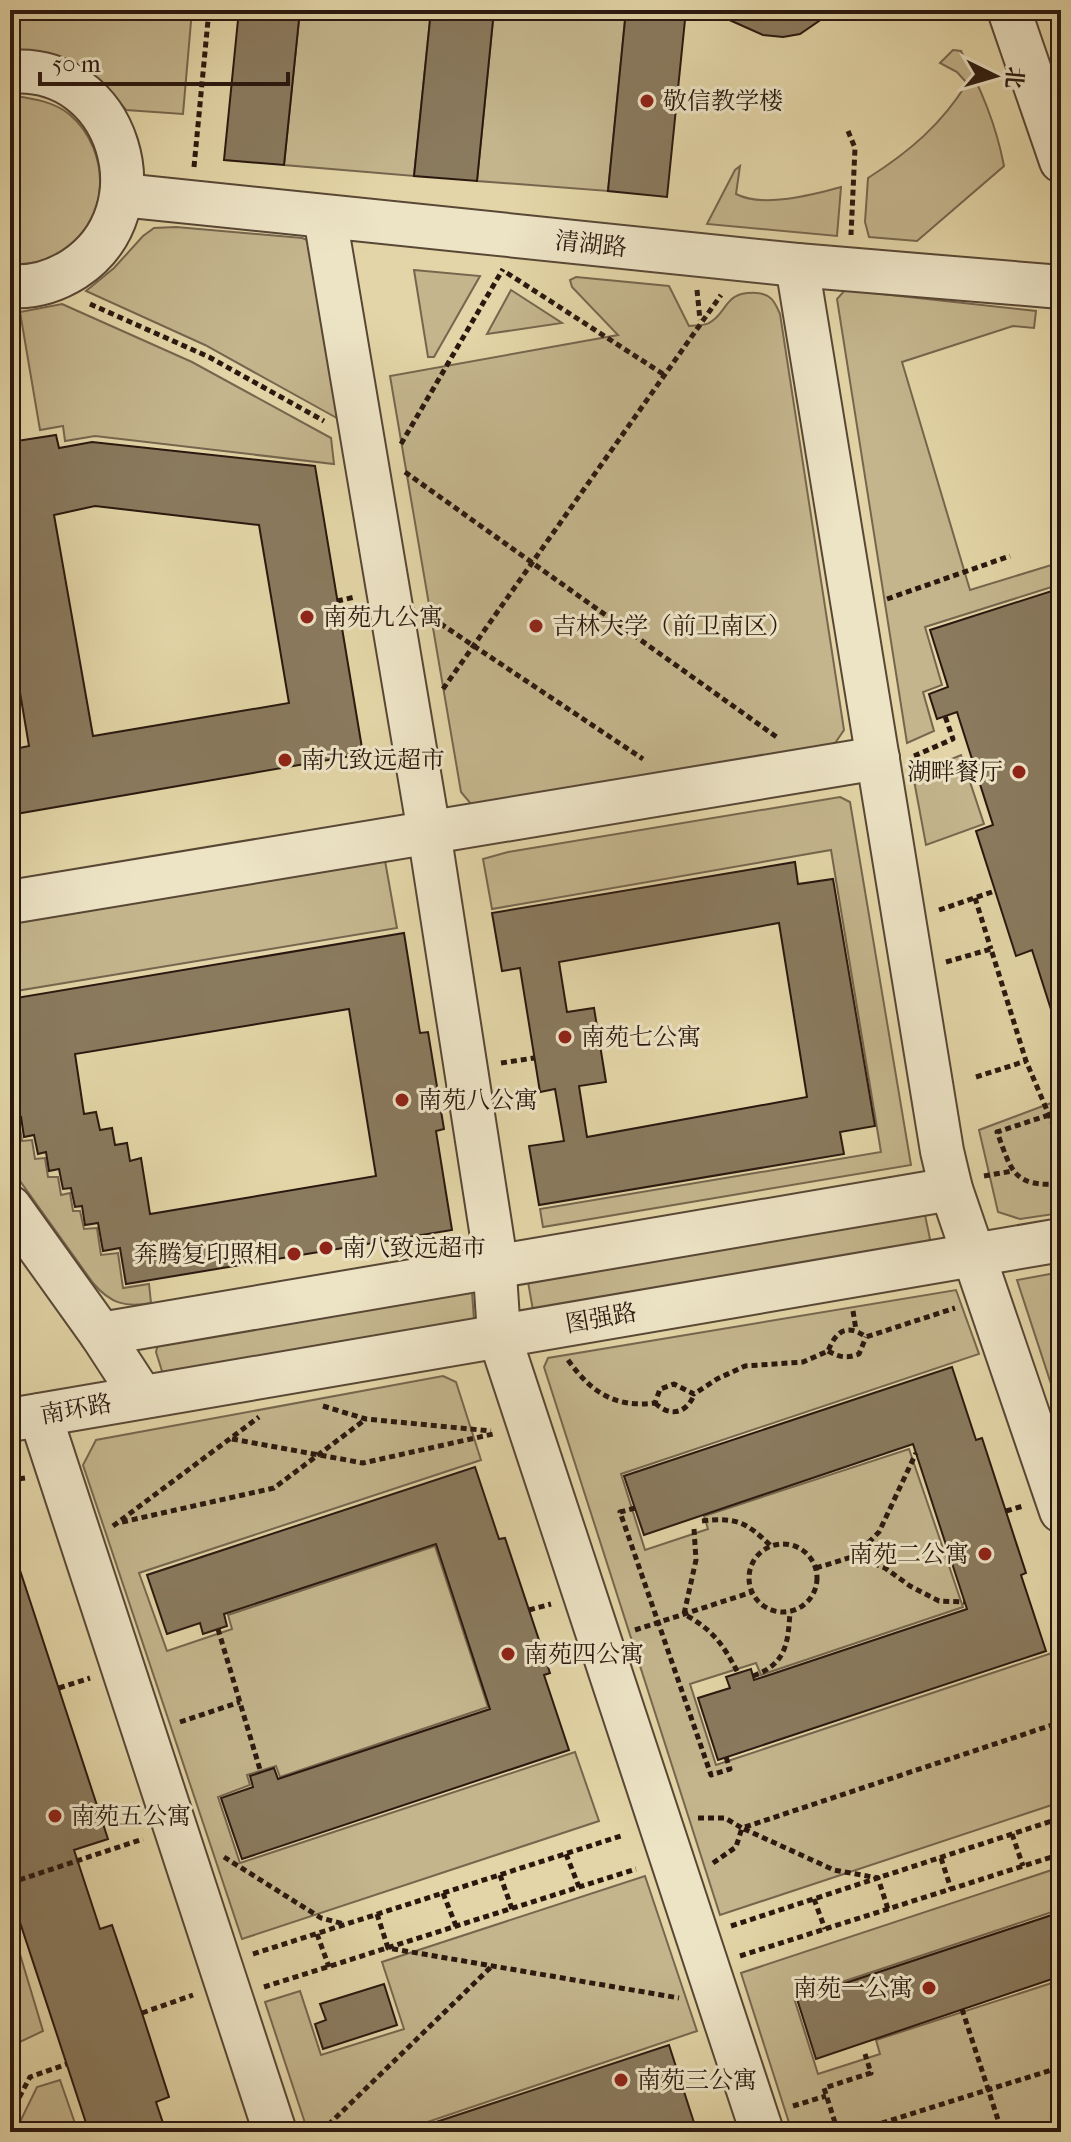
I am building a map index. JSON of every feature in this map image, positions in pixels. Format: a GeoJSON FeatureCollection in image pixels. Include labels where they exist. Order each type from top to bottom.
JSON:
{"type":"FeatureCollection","features":[{"type":"Feature","properties":{"kind":"lane"},"geometry":{"type":"LineString","coordinates":[[1009,10],[1061,161]]}},
{"type":"Feature","properties":{"kind":"lane"},"geometry":{"type":"LineString","coordinates":[[10,72],[24,71],[58,79],[88,98],[110,125],[122,159],[122,195],[111,229],[89,258],[59,278],[24,287],[10,286]]}},
{"type":"Feature","properties":{"kind":"lane","name":"清湖路"},"geometry":{"type":"LineString","coordinates":[[122,195],[797,265],[1061,287]]}},
{"type":"Feature","properties":{"kind":"lane"},"geometry":{"type":"LineString","coordinates":[[325,217],[429,832],[497,1267],[499,1335],[776,2120]]}},
{"type":"Feature","properties":{"kind":"lane"},"geometry":{"type":"LineString","coordinates":[[797,265],[892,759],[942,1151],[951,1189],[1061,1511]]}},
{"type":"Feature","properties":{"kind":"lane"},"geometry":{"type":"LineString","coordinates":[[10,902],[892,759]]}},
{"type":"Feature","properties":{"kind":"lane"},"geometry":{"type":"LineString","coordinates":[[101,1334],[951,1189]]}},
{"type":"Feature","properties":{"kind":"lane"},"geometry":{"type":"LineString","coordinates":[[10,1207],[142,1397]]}},
{"type":"Feature","properties":{"kind":"lane","name":"图强路"},"geometry":{"type":"LineString","coordinates":[[142,1397],[1061,1240]]}},
{"type":"Feature","properties":{"kind":"lane","name":"南环路"},"geometry":{"type":"LineString","coordinates":[[25,1417],[142,1397]]}},
{"type":"Feature","properties":{"kind":"lane"},"geometry":{"type":"LineString","coordinates":[[25,1417],[275,2132]]}},
{"type":"Feature","properties":{"kind":"path"},"geometry":{"type":"LineString","coordinates":[[193,176],[209,10]]}},
{"type":"Feature","properties":{"kind":"path"},"geometry":{"type":"LineString","coordinates":[[848,131],[855,148],[850,244]]}},
{"type":"Feature","properties":{"kind":"path"},"geometry":{"type":"LineString","coordinates":[[398,449],[507,262]]}},
{"type":"Feature","properties":{"kind":"path"},"geometry":{"type":"LineString","coordinates":[[502,270],[663,374]]}},
{"type":"Feature","properties":{"kind":"path"},"geometry":{"type":"LineString","coordinates":[[59,278],[77,298],[209,357],[327,423]]}},
{"type":"Feature","properties":{"kind":"path"},"geometry":{"type":"LineString","coordinates":[[696,284],[700,321]]}},
{"type":"Feature","properties":{"kind":"path"},"geometry":{"type":"LineString","coordinates":[[440,693],[700,321],[721,294],[729,290]]}},
{"type":"Feature","properties":{"kind":"path"},"geometry":{"type":"LineString","coordinates":[[404,471],[789,746]]}},
{"type":"Feature","properties":{"kind":"path"},"geometry":{"type":"LineString","coordinates":[[879,602],[1010,556]]}},
{"type":"Feature","properties":{"kind":"path"},"geometry":{"type":"LineString","coordinates":[[427,615],[644,759]]}},
{"type":"Feature","properties":{"kind":"path"},"geometry":{"type":"LineString","coordinates":[[892,759],[953,739],[945,716]]}},
{"type":"Feature","properties":{"kind":"path"},"geometry":{"type":"LineString","coordinates":[[932,913],[995,891]]}},
{"type":"Feature","properties":{"kind":"path"},"geometry":{"type":"LineString","coordinates":[[975,898],[1026,1061],[1061,1135]]}},
{"type":"Feature","properties":{"kind":"path"},"geometry":{"type":"LineString","coordinates":[[941,964],[991,949]]}},
{"type":"Feature","properties":{"kind":"path"},"geometry":{"type":"LineString","coordinates":[[493,1064],[534,1058]]}},
{"type":"Feature","properties":{"kind":"path"},"geometry":{"type":"LineString","coordinates":[[976,1077],[1026,1061]]}},
{"type":"Feature","properties":{"kind":"path"},"geometry":{"type":"LineString","coordinates":[[1049,1115],[997,1132],[1013,1171],[1026,1182],[1061,1184]]}},
{"type":"Feature","properties":{"kind":"path"},"geometry":{"type":"LineString","coordinates":[[828,1351],[839,1358],[852,1357],[859,1354],[866,1337],[958,1307]]}},
{"type":"Feature","properties":{"kind":"path"},"geometry":{"type":"LineString","coordinates":[[655,1403],[662,1410],[674,1413],[691,1403],[694,1394],[745,1366],[803,1362],[828,1351],[834,1336],[844,1330],[856,1330],[866,1337]]}},
{"type":"Feature","properties":{"kind":"path"},"geometry":{"type":"LineString","coordinates":[[560,1350],[581,1379],[611,1401],[641,1405],[655,1403]]}},
{"type":"Feature","properties":{"kind":"path"},"geometry":{"type":"LineString","coordinates":[[655,1403],[660,1389],[674,1384],[694,1394]]}},
{"type":"Feature","properties":{"kind":"path"},"geometry":{"type":"LineString","coordinates":[[232,1439],[363,1463],[502,1432],[366,1419],[313,1403]]}},
{"type":"Feature","properties":{"kind":"path"},"geometry":{"type":"LineString","coordinates":[[108,1529],[264,1412]]}},
{"type":"Feature","properties":{"kind":"path"},"geometry":{"type":"LineString","coordinates":[[117,1523],[274,1488],[366,1419]]}},
{"type":"Feature","properties":{"kind":"path"},"geometry":{"type":"LineString","coordinates":[[816,1568],[855,1556],[879,1532],[916,1453]]}},
{"type":"Feature","properties":{"kind":"path"},"geometry":{"type":"LineString","coordinates":[[635,1508],[620,1512],[711,1775],[730,1769],[726,1757]]}},
{"type":"Feature","properties":{"kind":"path"},"geometry":{"type":"LineString","coordinates":[[702,1521],[737,1521],[752,1528],[771,1546]]}},
{"type":"Feature","properties":{"kind":"path"},"geometry":{"type":"LineString","coordinates":[[684,1614],[696,1560],[694,1529]]}},
{"type":"Feature","properties":{"kind":"path"},"geometry":{"type":"LineString","coordinates":[[782,1543],[803,1550],[816,1568],[815,1591],[809,1600],[790,1612],[767,1608],[752,1592],[750,1570],[761,1551],[771,1546],[782,1543]]}},
{"type":"Feature","properties":{"kind":"path"},"geometry":{"type":"LineString","coordinates":[[855,1556],[885,1568],[939,1601],[965,1602]]}},
{"type":"Feature","properties":{"kind":"path"},"geometry":{"type":"LineString","coordinates":[[633,1630],[752,1592]]}},
{"type":"Feature","properties":{"kind":"path"},"geometry":{"type":"LineString","coordinates":[[529,1610],[559,1601]]}},
{"type":"Feature","properties":{"kind":"path"},"geometry":{"type":"LineString","coordinates":[[753,1676],[769,1670],[780,1660],[789,1639],[790,1612]]}},
{"type":"Feature","properties":{"kind":"path"},"geometry":{"type":"LineString","coordinates":[[684,1614],[706,1627],[723,1645],[738,1673]]}},
{"type":"Feature","properties":{"kind":"path"},"geometry":{"type":"LineString","coordinates":[[218,1629],[261,1773]]}},
{"type":"Feature","properties":{"kind":"path"},"geometry":{"type":"LineString","coordinates":[[59,1688],[94,1676]]}},
{"type":"Feature","properties":{"kind":"path"},"geometry":{"type":"LineString","coordinates":[[176,1723],[240,1702]]}},
{"type":"Feature","properties":{"kind":"path"},"geometry":{"type":"LineString","coordinates":[[742,1828],[1061,1722]]}},
{"type":"Feature","properties":{"kind":"path"},"geometry":{"type":"LineString","coordinates":[[694,1819],[725,1818],[834,1870],[878,1878]]}},
{"type":"Feature","properties":{"kind":"path"},"geometry":{"type":"LineString","coordinates":[[718,1930],[1061,1818]]}},
{"type":"Feature","properties":{"kind":"path"},"geometry":{"type":"LineString","coordinates":[[707,1866],[736,1847],[742,1828]]}},
{"type":"Feature","properties":{"kind":"path"},"geometry":{"type":"LineString","coordinates":[[241,1958],[637,1831]]}},
{"type":"Feature","properties":{"kind":"path"},"geometry":{"type":"LineString","coordinates":[[1012,1834],[1023,1866]]}},
{"type":"Feature","properties":{"kind":"path"},"geometry":{"type":"LineString","coordinates":[[10,1883],[148,1838]]}},
{"type":"Feature","properties":{"kind":"path"},"geometry":{"type":"LineString","coordinates":[[216,1852],[321,1918],[344,1925]]}},
{"type":"Feature","properties":{"kind":"path"},"geometry":{"type":"LineString","coordinates":[[566,1854],[579,1887]]}},
{"type":"Feature","properties":{"kind":"path"},"geometry":{"type":"LineString","coordinates":[[728,1960],[1061,1854]]}},
{"type":"Feature","properties":{"kind":"path"},"geometry":{"type":"LineString","coordinates":[[941,1858],[951,1889]]}},
{"type":"Feature","properties":{"kind":"path"},"geometry":{"type":"LineString","coordinates":[[252,1991],[649,1865]]}},
{"type":"Feature","properties":{"kind":"path"},"geometry":{"type":"LineString","coordinates":[[500,1875],[512,1909]]}},
{"type":"Feature","properties":{"kind":"path"},"geometry":{"type":"LineString","coordinates":[[878,1878],[888,1909]]}},
{"type":"Feature","properties":{"kind":"path"},"geometry":{"type":"LineString","coordinates":[[443,1893],[456,1926]]}},
{"type":"Feature","properties":{"kind":"path"},"geometry":{"type":"LineString","coordinates":[[814,1899],[825,1929]]}},
{"type":"Feature","properties":{"kind":"path"},"geometry":{"type":"LineString","coordinates":[[377,1914],[388,1948]]}},
{"type":"Feature","properties":{"kind":"path"},"geometry":{"type":"LineString","coordinates":[[317,1934],[329,1967]]}},
{"type":"Feature","properties":{"kind":"path"},"geometry":{"type":"LineString","coordinates":[[388,1948],[695,2001]]}},
{"type":"Feature","properties":{"kind":"path"},"geometry":{"type":"LineString","coordinates":[[321,2132],[492,1966]]}},
{"type":"Feature","properties":{"kind":"path"},"geometry":{"type":"LineString","coordinates":[[142,2013],[199,1993]]}},
{"type":"Feature","properties":{"kind":"path"},"geometry":{"type":"LineString","coordinates":[[962,2009],[1002,2132]]}},
{"type":"Feature","properties":{"kind":"path"},"geometry":{"type":"LineString","coordinates":[[838,2132],[824,2088],[871,2073],[865,2054]]}},
{"type":"Feature","properties":{"kind":"path"},"geometry":{"type":"LineString","coordinates":[[10,2115],[30,2077],[67,2064]]}},
{"type":"Feature","properties":{"kind":"path"},"geometry":{"type":"LineString","coordinates":[[853,2132],[1061,2067]]}},
{"type":"Feature","properties":{"kind":"path"},"geometry":{"type":"LineString","coordinates":[[776,2120],[826,2096]]}},
{"type":"Feature","properties":{"kind":"shaded area"},"geometry":{"type":"Polygon","coordinates":[[[10,10],[192,10],[183,114],[126,110],[99,81],[76,66],[10,56],[10,10]]]}},
{"type":"Feature","properties":{"kind":"shaded area"},"geometry":{"type":"Polygon","coordinates":[[[300,10],[431,10],[414,176],[284,165],[300,10]]]}},
{"type":"Feature","properties":{"kind":"shaded area"},"geometry":{"type":"Polygon","coordinates":[[[494,10],[626,10],[608,191],[477,181],[494,10]]]}},
{"type":"Feature","properties":{"kind":"shaded area"},"geometry":{"type":"Polygon","coordinates":[[[953,50],[961,51],[981,93],[1004,166],[917,241],[869,237],[865,222],[868,178],[924,136],[967,83],[957,72],[940,63],[953,50]]]}},
{"type":"Feature","properties":{"kind":"shaded area"},"geometry":{"type":"Polygon","coordinates":[[[10,97],[57,107],[69,114],[83,129],[99,167],[100,188],[88,226],[75,242],[52,258],[10,264],[10,97]]]}},
{"type":"Feature","properties":{"kind":"shaded area"},"geometry":{"type":"Polygon","coordinates":[[[740,166],[736,194],[747,198],[788,199],[841,187],[837,236],[707,224],[740,166]]]}},
{"type":"Feature","properties":{"kind":"shaded area"},"geometry":{"type":"Polygon","coordinates":[[[176,227],[302,238],[315,243],[344,422],[205,345],[86,291],[154,228],[176,227]]]}},
{"type":"Feature","properties":{"kind":"shaded area"},"geometry":{"type":"Polygon","coordinates":[[[414,270],[480,276],[434,357],[428,357],[414,270]]]}},
{"type":"Feature","properties":{"kind":"shaded area"},"geometry":{"type":"Polygon","coordinates":[[[576,277],[669,286],[689,326],[709,323],[738,295],[757,293],[772,299],[780,314],[844,730],[831,749],[476,810],[461,792],[390,376],[618,335],[572,287],[570,280],[576,277]]]}},
{"type":"Feature","properties":{"kind":"shaded area"},"geometry":{"type":"Polygon","coordinates":[[[511,290],[562,323],[487,334],[511,290]]]}},
{"type":"Feature","properties":{"kind":"shaded area"},"geometry":{"type":"Polygon","coordinates":[[[845,290],[1036,311],[1034,328],[1013,326],[902,362],[970,590],[1061,562],[1061,584],[925,627],[942,685],[923,692],[934,731],[907,743],[837,299],[845,290]]]}},
{"type":"Feature","properties":{"kind":"shaded area"},"geometry":{"type":"Polygon","coordinates":[[[62,304],[192,362],[331,438],[334,464],[95,436],[65,441],[63,426],[40,430],[20,312],[62,304]]]}},
{"type":"Feature","properties":{"kind":"shaded area"},"geometry":{"type":"Polygon","coordinates":[[[961,755],[984,824],[926,845],[913,775],[961,755]]]}},
{"type":"Feature","properties":{"kind":"shaded area"},"geometry":{"type":"Polygon","coordinates":[[[840,797],[850,802],[911,1165],[543,1227],[540,1209],[881,1152],[831,850],[492,909],[483,859],[508,852],[840,797]]]}},
{"type":"Feature","properties":{"kind":"shaded area"},"geometry":{"type":"Polygon","coordinates":[[[384,855],[397,928],[10,992],[10,920],[384,855]]]}},
{"type":"Feature","properties":{"kind":"shaded area"},"geometry":{"type":"Polygon","coordinates":[[[1059,1100],[1061,1213],[1020,1219],[998,1212],[979,1130],[1059,1100]]]}},
{"type":"Feature","properties":{"kind":"shaded area"},"geometry":{"type":"Polygon","coordinates":[[[19,1122],[22,1141],[32,1140],[35,1159],[45,1158],[48,1177],[58,1177],[61,1195],[70,1193],[73,1211],[80,1211],[84,1229],[97,1228],[101,1255],[118,1253],[123,1288],[149,1284],[151,1303],[133,1305],[119,1302],[93,1283],[10,1167],[10,1123],[19,1122]]]}},
{"type":"Feature","properties":{"kind":"shaded area"},"geometry":{"type":"Polygon","coordinates":[[[916,1211],[925,1215],[930,1239],[922,1247],[533,1310],[528,1282],[916,1211]]]}},
{"type":"Feature","properties":{"kind":"shaded area"},"geometry":{"type":"Polygon","coordinates":[[[1061,1272],[1061,1395],[1055,1396],[1017,1280],[1061,1272]]]}},
{"type":"Feature","properties":{"kind":"shaded area"},"geometry":{"type":"Polygon","coordinates":[[[956,1290],[979,1354],[621,1474],[645,1550],[708,1529],[704,1516],[909,1449],[963,1607],[761,1675],[756,1663],[690,1684],[716,1765],[1061,1650],[1061,1802],[720,1915],[544,1367],[548,1358],[956,1290]]]}},
{"type":"Feature","properties":{"kind":"shaded area"},"geometry":{"type":"Polygon","coordinates":[[[472,1292],[474,1320],[169,1375],[162,1371],[156,1352],[159,1340],[472,1292]]]}},
{"type":"Feature","properties":{"kind":"shaded area"},"geometry":{"type":"Polygon","coordinates":[[[443,1376],[456,1382],[481,1460],[139,1573],[167,1651],[232,1629],[228,1615],[435,1546],[488,1707],[280,1777],[276,1766],[247,1775],[250,1785],[218,1797],[240,1863],[575,1752],[599,1821],[242,1939],[83,1465],[96,1440],[443,1376]]]}},
{"type":"Feature","properties":{"kind":"shaded area"},"geometry":{"type":"Polygon","coordinates":[[[1061,1867],[1061,1909],[794,1998],[818,2074],[880,2054],[876,2040],[1061,1980],[1061,2132],[792,2132],[741,1973],[1061,1867]]]}},
{"type":"Feature","properties":{"kind":"shaded area"},"geometry":{"type":"Polygon","coordinates":[[[645,1876],[697,2031],[398,2132],[308,2132],[265,2002],[300,1991],[321,2055],[404,2029],[382,1962],[645,1876]]]}},
{"type":"Feature","properties":{"kind":"shaded area"},"geometry":{"type":"Polygon","coordinates":[[[10,1921],[43,2031],[20,2042],[10,2037],[10,1921]]]}},
{"type":"Feature","properties":{"kind":"shaded area"},"geometry":{"type":"Polygon","coordinates":[[[60,2080],[78,2132],[15,2132],[37,2087],[60,2080]]]}},
{"type":"Feature","properties":{"kind":"building"},"geometry":{"type":"Polygon","coordinates":[[[239,10],[300,10],[284,165],[224,160],[239,10]]]}},
{"type":"Feature","properties":{"kind":"building"},"geometry":{"type":"Polygon","coordinates":[[[431,10],[494,10],[477,181],[414,176],[431,10]]]}},
{"type":"Feature","properties":{"kind":"building","name":"敬信教学楼"},"geometry":{"type":"Polygon","coordinates":[[[626,10],[686,10],[667,197],[608,191],[626,10]]]}},
{"type":"Feature","properties":{"kind":"building","name":"敬信教学楼"},"geometry":{"type":"Polygon","coordinates":[[[707,10],[835,10],[800,34],[783,37],[763,35],[707,10]]]}},
{"type":"Feature","properties":{"kind":"building","name":"南苑九公寓"},"geometry":{"type":"Polygon","coordinates":[[[56,435],[59,448],[92,442],[315,466],[363,754],[10,815],[10,750],[29,746],[10,633],[10,442],[56,435]],[[95,506],[54,515],[93,736],[289,703],[259,525],[95,506]]]}},
{"type":"Feature","properties":{"kind":"building","name":"湖畔餐厅"},"geometry":{"type":"Polygon","coordinates":[[[1061,588],[1061,1021],[1055,1022],[1032,950],[1016,956],[976,831],[993,825],[957,712],[937,719],[929,694],[948,687],[930,630],[1061,588]]]}},
{"type":"Feature","properties":{"kind":"building","name":"南苑七公寓"},"geometry":{"type":"Polygon","coordinates":[[[795,862],[798,884],[833,879],[875,1126],[840,1132],[844,1154],[539,1205],[529,1146],[564,1141],[555,1089],[540,1092],[520,968],[502,971],[492,913],[795,862]],[[779,923],[559,962],[567,1012],[594,1008],[606,1082],[579,1086],[587,1137],[807,1097],[779,923]]]}},
{"type":"Feature","properties":{"kind":"building","name":"南苑八公寓"},"geometry":{"type":"Polygon","coordinates":[[[404,933],[420,1033],[428,1032],[444,1129],[436,1131],[452,1230],[126,1284],[120,1248],[103,1251],[98,1223],[85,1225],[82,1206],[75,1207],[71,1188],[63,1189],[59,1169],[49,1171],[46,1152],[38,1154],[34,1135],[24,1137],[21,1117],[10,1119],[10,999],[404,933]],[[349,1009],[75,1054],[84,1114],[96,1112],[100,1130],[112,1128],[115,1145],[127,1143],[130,1161],[141,1158],[150,1214],[376,1176],[349,1009]]]}},
{"type":"Feature","properties":{"kind":"building","name":"南苑二公寓"},"geometry":{"type":"Polygon","coordinates":[[[952,1367],[976,1440],[982,1438],[1026,1573],[1021,1575],[1046,1651],[718,1760],[698,1698],[730,1688],[726,1677],[751,1669],[754,1680],[967,1609],[913,1444],[644,1535],[624,1476],[952,1367]]]}},
{"type":"Feature","properties":{"kind":"building","name":"南苑四公寓"},"geometry":{"type":"Polygon","coordinates":[[[475,1467],[499,1539],[505,1538],[550,1673],[544,1675],[569,1750],[242,1859],[221,1798],[253,1787],[250,1776],[274,1768],[278,1779],[490,1709],[436,1544],[224,1614],[227,1626],[203,1634],[200,1623],[167,1634],[147,1575],[475,1467]]]}},
{"type":"Feature","properties":{"kind":"building","name":"南苑五公寓"},"geometry":{"type":"Polygon","coordinates":[[[15,1555],[108,1839],[74,1850],[100,1929],[112,1925],[142,2013],[169,2097],[156,2102],[166,2132],[89,2132],[10,1892],[10,1556],[15,1555]]]}},
{"type":"Feature","properties":{"kind":"building","name":"南苑一公寓"},"geometry":{"type":"Polygon","coordinates":[[[1061,1912],[1061,1976],[816,2059],[797,1999],[1061,1912]]]}},
{"type":"Feature","properties":{"kind":"building"},"geometry":{"type":"Polygon","coordinates":[[[384,1984],[397,2025],[323,2049],[315,2024],[326,2020],[320,2004],[384,1984]]]}},
{"type":"Feature","properties":{"kind":"building","name":"南苑三公寓"},"geometry":{"type":"Polygon","coordinates":[[[669,2045],[697,2132],[633,2132],[630,2122],[600,2132],[422,2132],[421,2127],[669,2045]]]}},
{"type":"Feature","properties":{"kind":"place","name":"敬信教学楼"},"geometry":{"type":"Point","coordinates":[647,101]}},
{"type":"Feature","properties":{"kind":"place","name":"南苑九公寓"},"geometry":{"type":"Point","coordinates":[307,617]}},
{"type":"Feature","properties":{"kind":"place","name":"吉林大学（前卫南区）"},"geometry":{"type":"Point","coordinates":[536,626]}},
{"type":"Feature","properties":{"kind":"place","name":"南九致远超市"},"geometry":{"type":"Point","coordinates":[285,760]}},
{"type":"Feature","properties":{"kind":"place","name":"湖畔餐厅"},"geometry":{"type":"Point","coordinates":[1019,772]}},
{"type":"Feature","properties":{"kind":"place","name":"南苑七公寓"},"geometry":{"type":"Point","coordinates":[565,1037]}},
{"type":"Feature","properties":{"kind":"place","name":"南苑八公寓"},"geometry":{"type":"Point","coordinates":[402,1100]}},
{"type":"Feature","properties":{"kind":"place","name":"南八致远超市"},"geometry":{"type":"Point","coordinates":[326,1248]}},
{"type":"Feature","properties":{"kind":"place","name":"奔腾复印照相"},"geometry":{"type":"Point","coordinates":[294,1254]}},
{"type":"Feature","properties":{"kind":"place","name":"南苑二公寓"},"geometry":{"type":"Point","coordinates":[985,1554]}},
{"type":"Feature","properties":{"kind":"place","name":"南苑四公寓"},"geometry":{"type":"Point","coordinates":[508,1654]}},
{"type":"Feature","properties":{"kind":"place","name":"南苑五公寓"},"geometry":{"type":"Point","coordinates":[55,1816]}},
{"type":"Feature","properties":{"kind":"place","name":"南苑一公寓"},"geometry":{"type":"Point","coordinates":[929,1988]}},
{"type":"Feature","properties":{"kind":"place","name":"南苑三公寓"},"geometry":{"type":"Point","coordinates":[621,2080]}}]}
